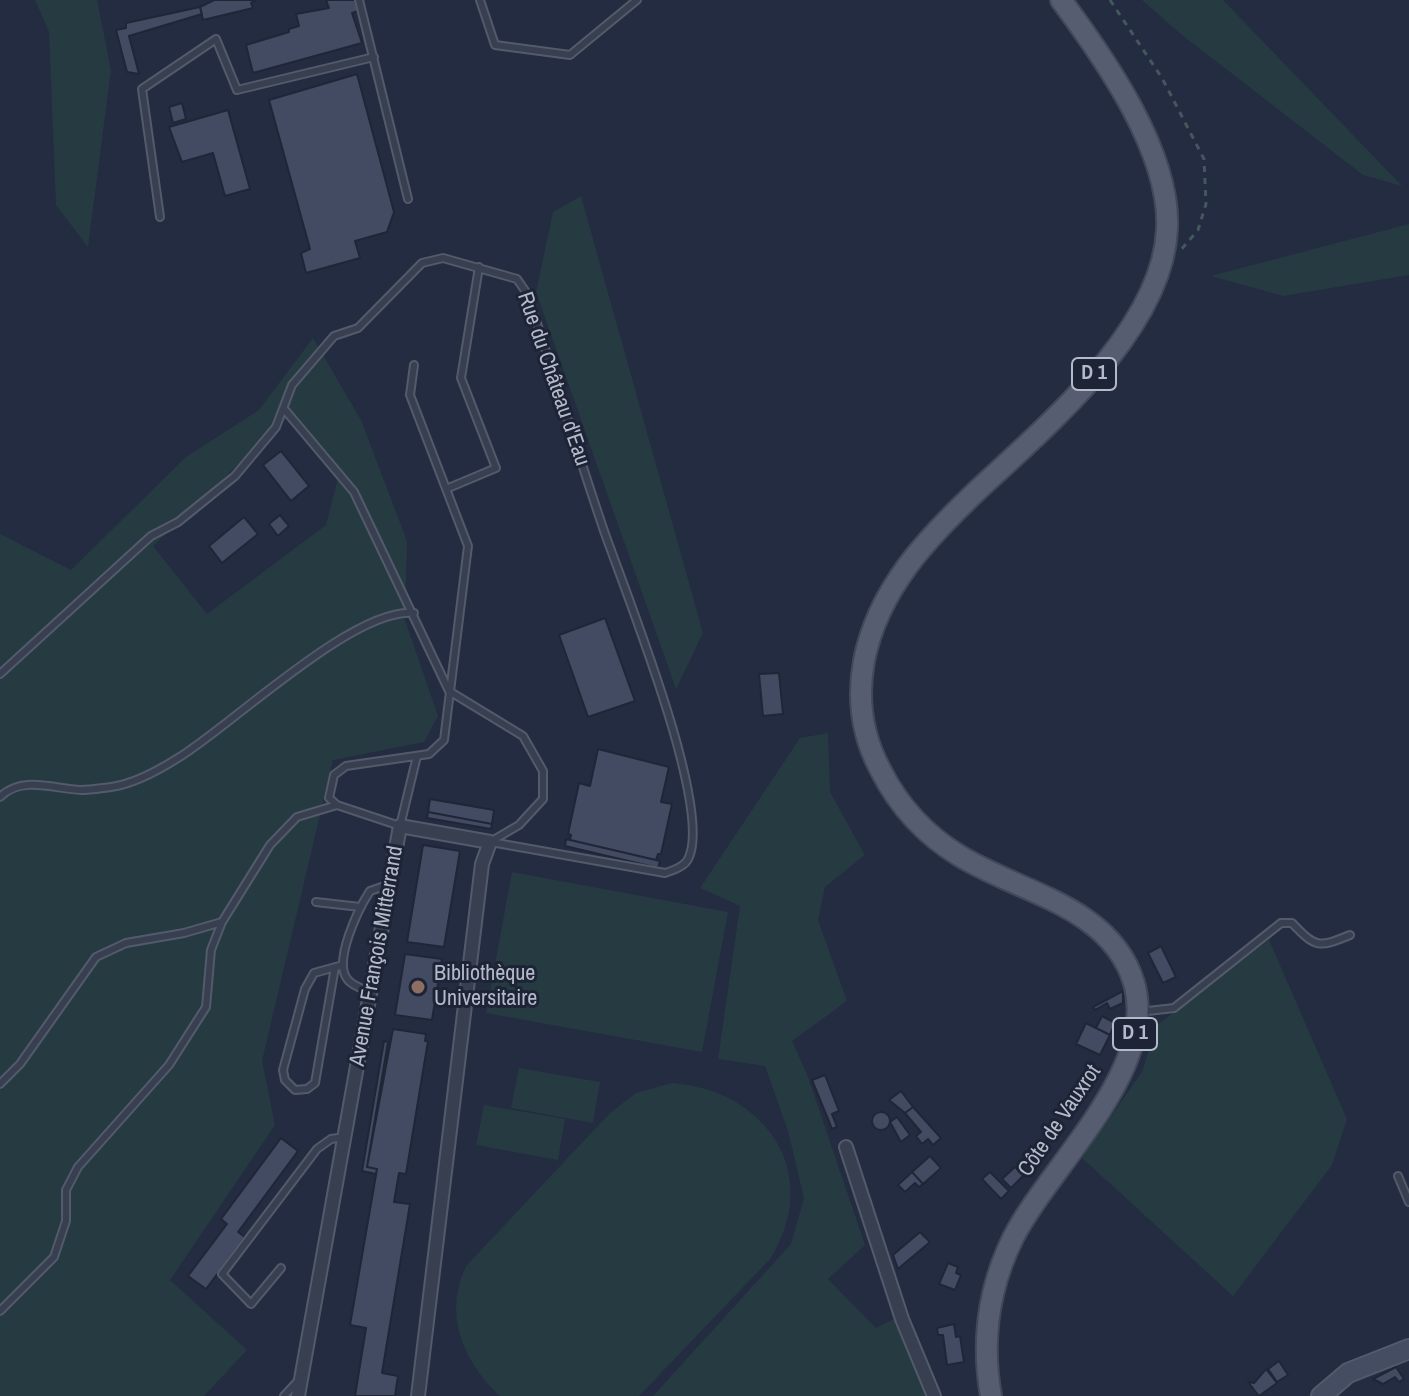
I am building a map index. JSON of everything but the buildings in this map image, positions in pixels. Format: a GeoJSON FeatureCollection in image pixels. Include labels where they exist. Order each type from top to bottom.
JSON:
{"type":"FeatureCollection","features":[{"type":"Feature","properties":{"kind":"main road","name":"D 1"},"geometry":{"type":"LineString","coordinates":[[1061,0],[1106,66],[1155,159],[1166,199],[1167,230],[1163,262]]}},
{"type":"Feature","properties":{"kind":"main road","name":"Côte de Vauxrot"},"geometry":{"type":"LineString","coordinates":[[991,1396],[986,1331],[998,1277],[1012,1240],[1118,1079],[1130,1054],[1138,1012],[1134,985],[1123,958],[1096,925],[966,860],[936,839],[909,813],[889,786],[873,756],[861,709],[863,665],[874,626],[887,597],[916,552],[1045,427],[1095,372],[1146,303],[1163,262]]}},
{"type":"Feature","properties":{"kind":"main road"},"geometry":{"type":"LineString","coordinates":[[1321,1396],[1348,1373],[1409,1349]]}},
{"type":"Feature","properties":{"kind":"street","name":"Avenue François Mitterrand"},"geometry":{"type":"LineString","coordinates":[[298,1396],[400,826],[490,842]]}},
{"type":"Feature","properties":{"kind":"street"},"geometry":{"type":"LineString","coordinates":[[418,1396],[482,864],[490,842]]}},
{"type":"Feature","properties":{"kind":"street"},"geometry":{"type":"LineString","coordinates":[[846,1147],[902,1319],[934,1396]]}},
{"type":"Feature","properties":{"kind":"lane"},"geometry":{"type":"LineString","coordinates":[[359,0],[408,199]]}},
{"type":"Feature","properties":{"kind":"lane"},"geometry":{"type":"LineString","coordinates":[[480,0],[495,45],[570,55],[637,0]]}},
{"type":"Feature","properties":{"kind":"lane"},"geometry":{"type":"LineString","coordinates":[[160,217],[142,89],[216,39],[237,90],[374,57]]}},
{"type":"Feature","properties":{"kind":"lane","name":"Rue du Château d'Eau"},"geometry":{"type":"LineString","coordinates":[[0,674],[151,536],[178,522],[235,476],[276,427],[292,385],[334,336],[358,328],[422,263],[443,258],[517,279],[528,295],[603,528],[665,701],[689,801],[692,838],[689,859],[665,873],[490,842]]}},
{"type":"Feature","properties":{"kind":"lane"},"geometry":{"type":"LineString","coordinates":[[446,489],[496,468],[461,378],[479,267]]}},
{"type":"Feature","properties":{"kind":"lane"},"geometry":{"type":"LineString","coordinates":[[414,365],[410,395],[468,546],[444,740],[429,754],[346,766],[334,775],[329,798],[337,805],[400,826],[417,756]]}},
{"type":"Feature","properties":{"kind":"lane"},"geometry":{"type":"LineString","coordinates":[[285,410],[354,492],[449,691],[523,736],[543,771],[543,799],[519,825],[490,842]]}},
{"type":"Feature","properties":{"kind":"lane"},"geometry":{"type":"LineString","coordinates":[[0,797],[20,784],[82,790],[116,786],[161,768],[210,738],[309,659],[378,620],[402,612],[414,613]]}},
{"type":"Feature","properties":{"kind":"lane"},"geometry":{"type":"LineString","coordinates":[[0,1311],[54,1257],[66,1221],[66,1190],[78,1167],[169,1065],[206,1007],[211,950],[222,922],[270,845],[297,817],[337,805]]}},
{"type":"Feature","properties":{"kind":"lane"},"geometry":{"type":"LineString","coordinates":[[370,992],[349,983],[342,957],[360,907],[370,891],[390,884]]}},
{"type":"Feature","properties":{"kind":"lane"},"geometry":{"type":"LineString","coordinates":[[316,902],[360,907]]}},
{"type":"Feature","properties":{"kind":"lane"},"geometry":{"type":"LineString","coordinates":[[0,1084],[20,1064],[96,957],[126,943],[184,933],[222,922]]}},
{"type":"Feature","properties":{"kind":"lane"},"geometry":{"type":"LineString","coordinates":[[1138,1012],[1174,1008],[1281,923],[1292,923],[1311,942],[1325,946],[1350,935]]}},
{"type":"Feature","properties":{"kind":"lane"},"geometry":{"type":"LineString","coordinates":[[335,967],[315,1083],[307,1089],[295,1090],[285,1080],[283,1070],[305,989],[314,973],[335,967],[343,965]]}},
{"type":"Feature","properties":{"kind":"lane"},"geometry":{"type":"LineString","coordinates":[[281,1268],[251,1304],[222,1274],[317,1149],[331,1139],[345,1137]]}},
{"type":"Feature","properties":{"kind":"lane"},"geometry":{"type":"LineString","coordinates":[[1398,1176],[1409,1202]]}},
{"type":"Feature","properties":{"kind":"lane"},"geometry":{"type":"LineString","coordinates":[[284,1396],[301,1378]]}},
{"type":"Feature","properties":{"kind":"path"},"geometry":{"type":"LineString","coordinates":[[1110,0],[1162,78],[1204,159],[1206,204],[1198,230],[1184,249],[1163,262]]}},
{"type":"Feature","properties":{"kind":"shaded area"},"geometry":{"type":"Polygon","coordinates":[[[35,0],[97,0],[111,70],[88,247],[56,205],[49,32],[35,0]]]}},
{"type":"Feature","properties":{"kind":"shaded area"},"geometry":{"type":"Polygon","coordinates":[[[1142,0],[1223,0],[1402,186],[1363,175],[1182,35],[1142,0]]]}},
{"type":"Feature","properties":{"kind":"shaded area"},"geometry":{"type":"Polygon","coordinates":[[[581,196],[703,633],[676,689],[536,292],[553,212],[581,196]]]}},
{"type":"Feature","properties":{"kind":"shaded area"},"geometry":{"type":"Polygon","coordinates":[[[1409,224],[1409,275],[1283,296],[1211,276],[1409,224]]]}},
{"type":"Feature","properties":{"kind":"shaded area"},"geometry":{"type":"Polygon","coordinates":[[[313,338],[361,420],[407,541],[405,620],[438,716],[424,742],[333,760],[262,1061],[275,1125],[170,1280],[247,1350],[204,1396],[0,1396],[0,534],[71,570],[186,457],[259,410],[313,338]],[[286,419],[153,546],[207,614],[326,525],[338,478],[304,425],[286,419]]]}},
{"type":"Feature","properties":{"kind":"shaded area"},"geometry":{"type":"Polygon","coordinates":[[[828,733],[830,792],[865,855],[825,887],[818,920],[847,1001],[792,1041],[808,1077],[865,1245],[828,1279],[876,1328],[894,1319],[929,1396],[653,1396],[791,1244],[804,1198],[788,1131],[765,1066],[718,1059],[740,906],[700,888],[800,738],[828,733]]]}},
{"type":"Feature","properties":{"kind":"shaded area"},"geometry":{"type":"Polygon","coordinates":[[[512,872],[728,912],[702,1052],[486,1013],[512,872]]]}},
{"type":"Feature","properties":{"kind":"shaded area"},"geometry":{"type":"Polygon","coordinates":[[[1269,940],[1347,1119],[1332,1165],[1233,1296],[1082,1158],[1142,1072],[1157,1025],[1269,940]]]}},
{"type":"Feature","properties":{"kind":"shaded area"},"geometry":{"type":"Polygon","coordinates":[[[519,1068],[600,1082],[593,1123],[511,1108],[519,1068]]]}},
{"type":"Feature","properties":{"kind":"shaded area"},"geometry":{"type":"Polygon","coordinates":[[[672,1083],[705,1089],[734,1101],[758,1119],[776,1141],[787,1167],[791,1196],[786,1226],[771,1258],[639,1396],[500,1396],[476,1368],[460,1335],[456,1301],[467,1265],[610,1113],[636,1093],[672,1083]]]}},
{"type":"Feature","properties":{"kind":"shaded area"},"geometry":{"type":"Polygon","coordinates":[[[484,1105],[565,1119],[558,1160],[476,1145],[484,1105]]]}},
{"type":"Feature","properties":{"kind":"place","name":"Bibliothèque Universitaire"},"geometry":{"type":"Point","coordinates":[418,987]}}]}
